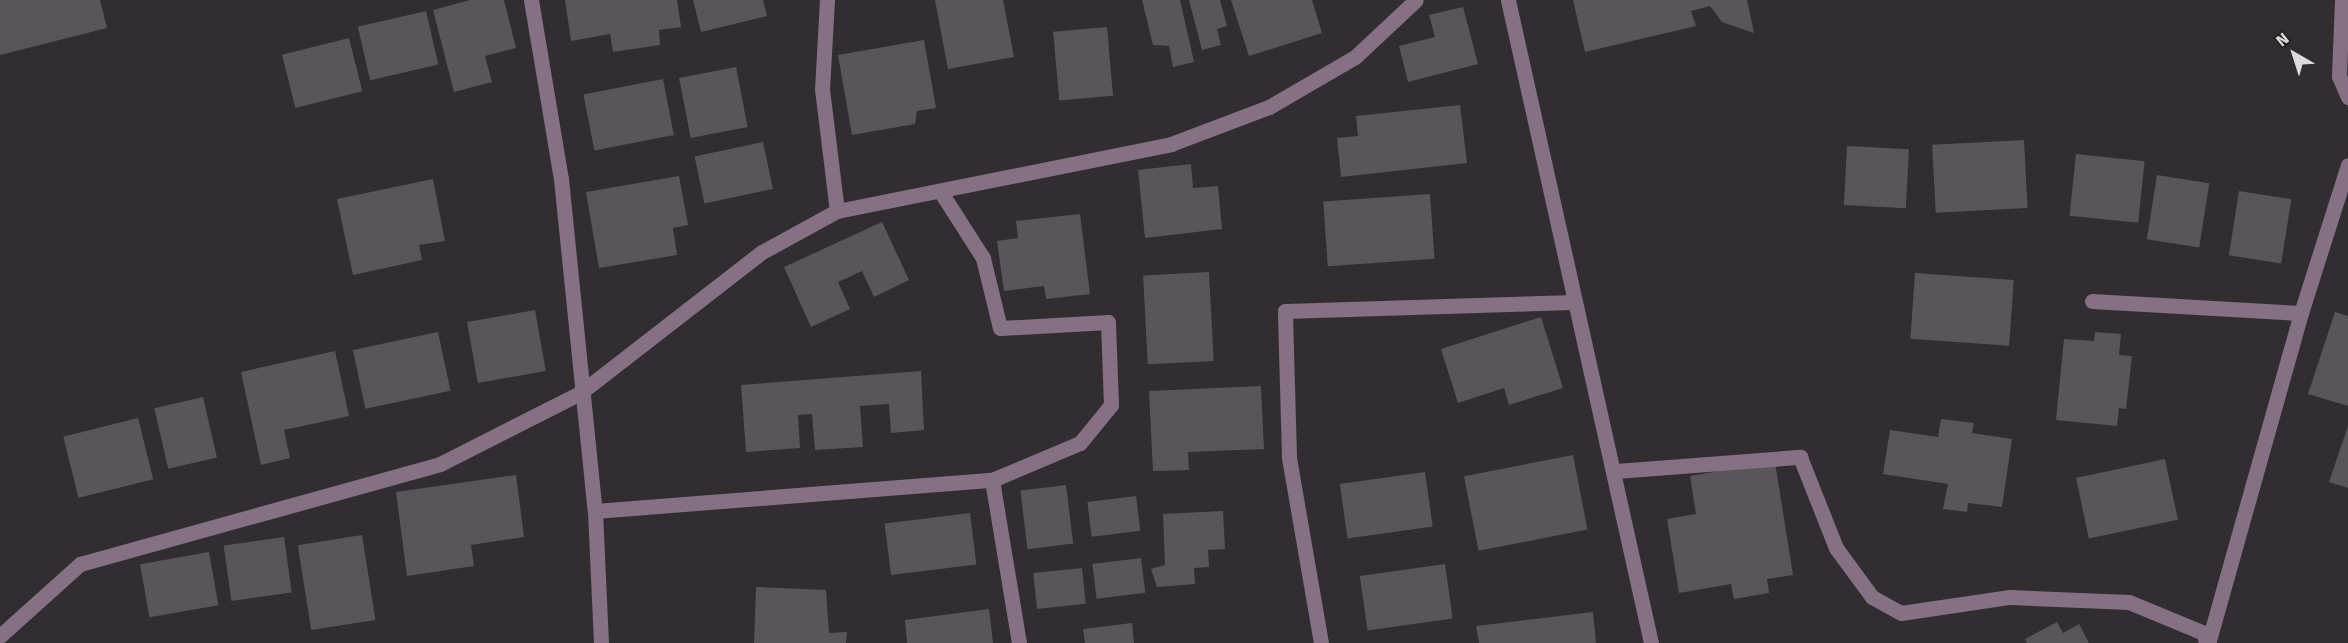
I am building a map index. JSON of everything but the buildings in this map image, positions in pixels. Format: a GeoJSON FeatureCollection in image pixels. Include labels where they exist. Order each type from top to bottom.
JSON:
{"type":"FeatureCollection","features":[{"type":"Feature","properties":{"kind":"street"},"geometry":{"type":"LineString","coordinates":[[531,0],[561,179],[580,393],[595,511],[601,643]]}},
{"type":"Feature","properties":{"kind":"street"},"geometry":{"type":"LineString","coordinates":[[827,0],[822,89],[837,212]]}},
{"type":"Feature","properties":{"kind":"street"},"geometry":{"type":"LineString","coordinates":[[0,636],[80,564],[440,464],[580,393],[762,252],[837,212],[942,194],[1170,144],[1269,107],[1355,57],[1416,0]]}},
{"type":"Feature","properties":{"kind":"street"},"geometry":{"type":"LineString","coordinates":[[1508,0],[1574,302],[1616,471],[1651,643]]}},
{"type":"Feature","properties":{"kind":"street"},"geometry":{"type":"LineString","coordinates":[[2342,0],[2340,76],[2348,97]]}},
{"type":"Feature","properties":{"kind":"street"},"geometry":{"type":"LineString","coordinates":[[2207,643],[2301,313],[2348,165]]}},
{"type":"Feature","properties":{"kind":"street"},"geometry":{"type":"LineString","coordinates":[[595,511],[992,480],[1080,443],[1111,405],[1108,322],[1000,328],[983,258],[942,194]]}},
{"type":"Feature","properties":{"kind":"street"},"geometry":{"type":"LineString","coordinates":[[2092,301],[2301,313]]}},
{"type":"Feature","properties":{"kind":"street"},"geometry":{"type":"LineString","coordinates":[[1321,643],[1290,457],[1285,311],[1574,302]]}},
{"type":"Feature","properties":{"kind":"street"},"geometry":{"type":"LineString","coordinates":[[1616,471],[1800,457],[1836,548],[1872,597],[1901,613],[2010,597],[2129,602],[2204,633],[2207,643]]}},
{"type":"Feature","properties":{"kind":"street"},"geometry":{"type":"LineString","coordinates":[[992,480],[1019,643]]}}]}
